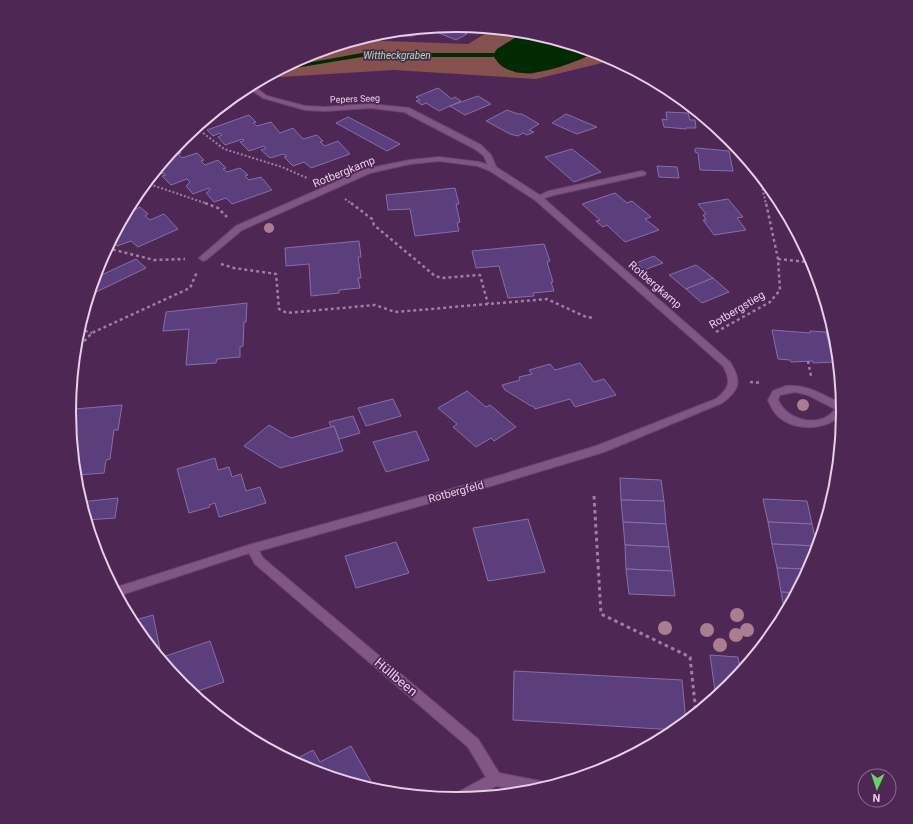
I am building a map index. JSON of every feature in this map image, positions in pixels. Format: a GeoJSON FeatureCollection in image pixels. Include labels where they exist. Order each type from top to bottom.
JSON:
{"type":"FeatureCollection","features":[{"type":"Feature","properties":{"kind":"street","name":"Pepers Seeg"},"geometry":{"type":"LineString","coordinates":[[255,90],[265,97],[305,108],[325,109],[370,106],[406,110],[478,147],[487,155],[493,169]]}},
{"type":"Feature","properties":{"kind":"street","name":"Rotbergkamp"},"geometry":{"type":"LineString","coordinates":[[203,258],[239,228],[368,171],[410,162],[439,159],[479,164],[493,169],[538,198],[727,364],[734,381]]}},
{"type":"Feature","properties":{"kind":"street"},"geometry":{"type":"LineString","coordinates":[[538,198],[552,193],[642,173]]}},
{"type":"Feature","properties":{"kind":"street","name":"Rotbergfeld"},"geometry":{"type":"LineString","coordinates":[[121,590],[252,548],[491,482],[600,449],[719,401],[729,393],[734,381]]}},
{"type":"Feature","properties":{"kind":"street"},"geometry":{"type":"LineString","coordinates":[[836,404],[809,391],[798,389],[782,390],[774,396],[774,405],[780,415],[792,421],[808,423],[820,422],[836,414]]}},
{"type":"Feature","properties":{"kind":"street","name":"Hüllbeen"},"geometry":{"type":"LineString","coordinates":[[252,548],[259,561],[473,743],[495,779]]}},
{"type":"Feature","properties":{"kind":"street"},"geometry":{"type":"LineString","coordinates":[[473,791],[495,779],[530,785]]}},
{"type":"Feature","properties":{"kind":"path"},"geometry":{"type":"LineString","coordinates":[[203,133],[224,149],[282,167],[330,188],[372,219],[374,225],[435,276],[442,278],[480,275],[488,304]]}},
{"type":"Feature","properties":{"kind":"path"},"geometry":{"type":"LineString","coordinates":[[152,185],[218,208],[239,228]]}},
{"type":"Feature","properties":{"kind":"path","name":"Rotbergstieg"},"geometry":{"type":"LineString","coordinates":[[702,341],[770,302],[780,290],[778,259],[762,187]]}},
{"type":"Feature","properties":{"kind":"path"},"geometry":{"type":"LineString","coordinates":[[113,250],[154,260],[203,258],[234,268],[276,274],[279,309],[287,313],[375,305],[395,312],[547,299],[586,317],[594,318]]}},
{"type":"Feature","properties":{"kind":"path"},"geometry":{"type":"LineString","coordinates":[[83,342],[92,333],[190,288],[203,258]]}},
{"type":"Feature","properties":{"kind":"path"},"geometry":{"type":"LineString","coordinates":[[778,259],[806,262]]}},
{"type":"Feature","properties":{"kind":"path"},"geometry":{"type":"LineString","coordinates":[[85,331],[92,333]]}},
{"type":"Feature","properties":{"kind":"path"},"geometry":{"type":"LineString","coordinates":[[734,381],[768,383],[782,390]]}},
{"type":"Feature","properties":{"kind":"path"},"geometry":{"type":"LineString","coordinates":[[594,496],[601,614],[690,657],[695,707]]}},
{"type":"Feature","properties":{"kind":"shaded area"},"geometry":{"type":"Polygon","coordinates":[[[486,33],[517,37],[497,49],[514,72],[530,74],[579,60],[589,56],[605,62],[536,79],[394,70],[277,77],[288,71],[334,52],[375,41],[468,44],[486,33]]]}},
{"type":"Feature","properties":{"kind":"shaded area"},"geometry":{"type":"Polygon","coordinates":[[[517,37],[555,45],[589,56],[557,68],[542,72],[527,73],[513,71],[502,66],[493,55],[497,49],[517,37]]]}},
{"type":"Feature","properties":{"kind":"building"},"geometry":{"type":"Polygon","coordinates":[[[463,32],[467,34],[456,40],[438,33],[463,32]]]}},
{"type":"Feature","properties":{"kind":"building"},"geometry":{"type":"Polygon","coordinates":[[[438,88],[452,99],[455,97],[461,101],[439,111],[426,103],[422,105],[416,101],[420,100],[416,97],[438,88]]]}},
{"type":"Feature","properties":{"kind":"building"},"geometry":{"type":"Polygon","coordinates":[[[478,96],[491,104],[465,115],[450,106],[478,96]]]}},
{"type":"Feature","properties":{"kind":"building"},"geometry":{"type":"Polygon","coordinates":[[[507,110],[522,114],[539,124],[529,130],[534,132],[527,135],[523,133],[518,136],[510,134],[486,121],[507,110]]]}},
{"type":"Feature","properties":{"kind":"building"},"geometry":{"type":"Polygon","coordinates":[[[666,112],[688,113],[690,120],[695,120],[696,128],[686,129],[664,127],[662,119],[667,120],[666,112]]]}},
{"type":"Feature","properties":{"kind":"building"},"geometry":{"type":"Polygon","coordinates":[[[566,114],[597,127],[577,134],[552,123],[566,114]]]}},
{"type":"Feature","properties":{"kind":"building"},"geometry":{"type":"Polygon","coordinates":[[[249,115],[256,122],[253,123],[257,126],[271,122],[280,133],[293,128],[303,139],[317,135],[323,141],[320,142],[325,146],[338,141],[350,154],[311,168],[304,162],[293,166],[284,157],[287,156],[284,154],[270,158],[261,150],[266,148],[264,146],[249,151],[240,142],[244,141],[243,139],[225,145],[218,137],[222,135],[220,133],[213,136],[207,130],[249,115]]]}},
{"type":"Feature","properties":{"kind":"building"},"geometry":{"type":"Polygon","coordinates":[[[348,117],[400,144],[387,151],[336,123],[348,117]]]}},
{"type":"Feature","properties":{"kind":"building"},"geometry":{"type":"Polygon","coordinates":[[[572,149],[601,172],[574,182],[545,157],[572,149]]]}},
{"type":"Feature","properties":{"kind":"building"},"geometry":{"type":"Polygon","coordinates":[[[695,149],[729,151],[733,171],[700,170],[698,153],[695,152],[695,149]]]}},
{"type":"Feature","properties":{"kind":"building"},"geometry":{"type":"Polygon","coordinates":[[[180,152],[181,153],[178,154],[182,158],[197,153],[204,160],[201,161],[205,165],[218,160],[226,168],[223,169],[227,172],[240,168],[248,175],[245,176],[249,180],[261,177],[272,190],[232,204],[226,198],[214,202],[206,193],[210,190],[209,188],[193,194],[186,186],[190,182],[187,179],[171,185],[162,176],[166,175],[163,173],[161,174],[180,152]]]}},
{"type":"Feature","properties":{"kind":"building"},"geometry":{"type":"Polygon","coordinates":[[[657,166],[677,167],[679,178],[659,177],[657,166]]]}},
{"type":"Feature","properties":{"kind":"building"},"geometry":{"type":"Polygon","coordinates":[[[455,188],[459,204],[456,204],[460,222],[457,223],[459,231],[415,236],[410,209],[388,210],[386,195],[455,188]]]}},
{"type":"Feature","properties":{"kind":"building"},"geometry":{"type":"Polygon","coordinates":[[[615,193],[627,203],[632,201],[651,217],[645,219],[659,230],[625,242],[607,225],[603,227],[596,221],[600,220],[582,204],[615,193]]]}},
{"type":"Feature","properties":{"kind":"building"},"geometry":{"type":"Polygon","coordinates":[[[728,199],[743,217],[737,218],[746,230],[714,235],[703,220],[706,220],[703,215],[706,214],[698,204],[728,199]]]}},
{"type":"Feature","properties":{"kind":"building"},"geometry":{"type":"Polygon","coordinates":[[[140,207],[148,214],[145,216],[150,220],[164,214],[178,229],[138,247],[131,241],[117,246],[116,245],[127,222],[136,209],[140,207]]]}},
{"type":"Feature","properties":{"kind":"building"},"geometry":{"type":"Polygon","coordinates":[[[359,241],[361,257],[358,257],[361,278],[358,278],[360,288],[339,290],[339,293],[311,296],[309,264],[286,266],[285,248],[359,241]]]}},
{"type":"Feature","properties":{"kind":"building"},"geometry":{"type":"Polygon","coordinates":[[[544,244],[550,261],[547,262],[554,291],[533,293],[534,296],[508,298],[499,266],[476,268],[472,251],[544,244]]]}},
{"type":"Feature","properties":{"kind":"building"},"geometry":{"type":"Polygon","coordinates":[[[654,256],[663,263],[644,270],[636,263],[654,256]]]}},
{"type":"Feature","properties":{"kind":"building"},"geometry":{"type":"Polygon","coordinates":[[[136,259],[146,268],[96,292],[102,275],[136,259]]]}},
{"type":"Feature","properties":{"kind":"building"},"geometry":{"type":"Polygon","coordinates":[[[696,265],[713,278],[686,289],[669,275],[696,265]]]}},
{"type":"Feature","properties":{"kind":"building"},"geometry":{"type":"Polygon","coordinates":[[[713,278],[729,292],[702,303],[686,289],[713,278]]]}},
{"type":"Feature","properties":{"kind":"building"},"geometry":{"type":"Polygon","coordinates":[[[247,303],[246,322],[244,322],[243,346],[240,347],[240,357],[217,359],[216,363],[186,365],[189,329],[163,331],[166,312],[247,303]]]}},
{"type":"Feature","properties":{"kind":"building"},"geometry":{"type":"Polygon","coordinates":[[[772,330],[810,333],[810,331],[826,332],[833,362],[791,362],[790,360],[778,359],[772,330]]]}},
{"type":"Feature","properties":{"kind":"building"},"geometry":{"type":"Polygon","coordinates":[[[826,332],[828,332],[831,352],[826,332]]]}},
{"type":"Feature","properties":{"kind":"building"},"geometry":{"type":"Polygon","coordinates":[[[580,363],[594,382],[604,379],[616,395],[575,407],[570,399],[535,409],[533,406],[505,390],[502,385],[520,380],[519,377],[532,374],[529,370],[550,364],[555,370],[580,363]]]}},
{"type":"Feature","properties":{"kind":"building"},"geometry":{"type":"Polygon","coordinates":[[[467,391],[486,407],[490,405],[516,427],[494,441],[491,438],[476,447],[453,427],[457,424],[438,408],[467,391]]]}},
{"type":"Feature","properties":{"kind":"building"},"geometry":{"type":"Polygon","coordinates":[[[393,399],[401,416],[366,426],[358,408],[393,399]]]}},
{"type":"Feature","properties":{"kind":"building"},"geometry":{"type":"Polygon","coordinates":[[[122,405],[118,430],[114,430],[110,459],[106,460],[104,473],[82,475],[77,437],[76,409],[122,405]]]}},
{"type":"Feature","properties":{"kind":"building"},"geometry":{"type":"Polygon","coordinates":[[[353,416],[360,433],[339,439],[334,426],[331,427],[329,422],[353,416]]]}},
{"type":"Feature","properties":{"kind":"building"},"geometry":{"type":"Polygon","coordinates":[[[269,425],[291,438],[334,426],[343,451],[280,468],[244,446],[269,425]]]}},
{"type":"Feature","properties":{"kind":"building"},"geometry":{"type":"Polygon","coordinates":[[[416,431],[429,460],[386,472],[373,442],[416,431]]]}},
{"type":"Feature","properties":{"kind":"building"},"geometry":{"type":"Polygon","coordinates":[[[215,458],[218,470],[229,467],[232,477],[241,474],[246,491],[260,487],[266,503],[219,517],[215,503],[209,505],[210,507],[189,513],[177,469],[215,458]]]}},
{"type":"Feature","properties":{"kind":"building"},"geometry":{"type":"Polygon","coordinates":[[[620,478],[661,480],[664,501],[621,500],[620,478]]]}},
{"type":"Feature","properties":{"kind":"building"},"geometry":{"type":"Polygon","coordinates":[[[118,498],[115,518],[92,520],[87,501],[118,498]]]}},
{"type":"Feature","properties":{"kind":"building"},"geometry":{"type":"Polygon","coordinates":[[[763,499],[807,501],[812,524],[768,522],[763,499]]]}},
{"type":"Feature","properties":{"kind":"building"},"geometry":{"type":"Polygon","coordinates":[[[621,500],[664,501],[666,524],[623,522],[621,500]]]}},
{"type":"Feature","properties":{"kind":"building"},"geometry":{"type":"Polygon","coordinates":[[[528,519],[545,572],[488,581],[473,528],[528,519]]]}},
{"type":"Feature","properties":{"kind":"building"},"geometry":{"type":"Polygon","coordinates":[[[623,522],[666,524],[669,547],[625,545],[623,522]]]}},
{"type":"Feature","properties":{"kind":"building"},"geometry":{"type":"Polygon","coordinates":[[[768,522],[812,524],[815,537],[812,546],[772,544],[768,522]]]}},
{"type":"Feature","properties":{"kind":"building"},"geometry":{"type":"Polygon","coordinates":[[[396,542],[409,573],[356,588],[345,556],[396,542]]]}},
{"type":"Feature","properties":{"kind":"building"},"geometry":{"type":"Polygon","coordinates":[[[772,544],[812,546],[802,569],[777,568],[772,544]]]}},
{"type":"Feature","properties":{"kind":"building"},"geometry":{"type":"Polygon","coordinates":[[[625,545],[669,547],[672,571],[626,569],[625,545]]]}},
{"type":"Feature","properties":{"kind":"building"},"geometry":{"type":"Polygon","coordinates":[[[777,568],[802,569],[791,593],[781,592],[777,568]]]}},
{"type":"Feature","properties":{"kind":"building"},"geometry":{"type":"Polygon","coordinates":[[[626,569],[672,571],[675,596],[629,594],[626,569]]]}},
{"type":"Feature","properties":{"kind":"building"},"geometry":{"type":"Polygon","coordinates":[[[781,592],[791,593],[786,602],[784,606],[781,592]]]}},
{"type":"Feature","properties":{"kind":"building"},"geometry":{"type":"Polygon","coordinates":[[[153,615],[160,649],[155,643],[138,619],[153,615]]]}},
{"type":"Feature","properties":{"kind":"building"},"geometry":{"type":"Polygon","coordinates":[[[210,641],[224,682],[198,691],[166,656],[210,641]]]}},
{"type":"Feature","properties":{"kind":"building"},"geometry":{"type":"Polygon","coordinates":[[[710,655],[738,657],[740,666],[715,690],[710,655]]]}},
{"type":"Feature","properties":{"kind":"building"},"geometry":{"type":"Polygon","coordinates":[[[514,671],[682,680],[685,715],[666,729],[513,720],[514,671]]]}},
{"type":"Feature","properties":{"kind":"building"},"geometry":{"type":"Polygon","coordinates":[[[351,746],[372,782],[334,772],[299,758],[313,750],[320,762],[351,746]]]}},
{"type":"Feature","properties":{"kind":"waterway","name":"Wittheckgraben"},"geometry":{"type":"LineString","coordinates":[[298,67],[362,55],[493,55]]}}]}
